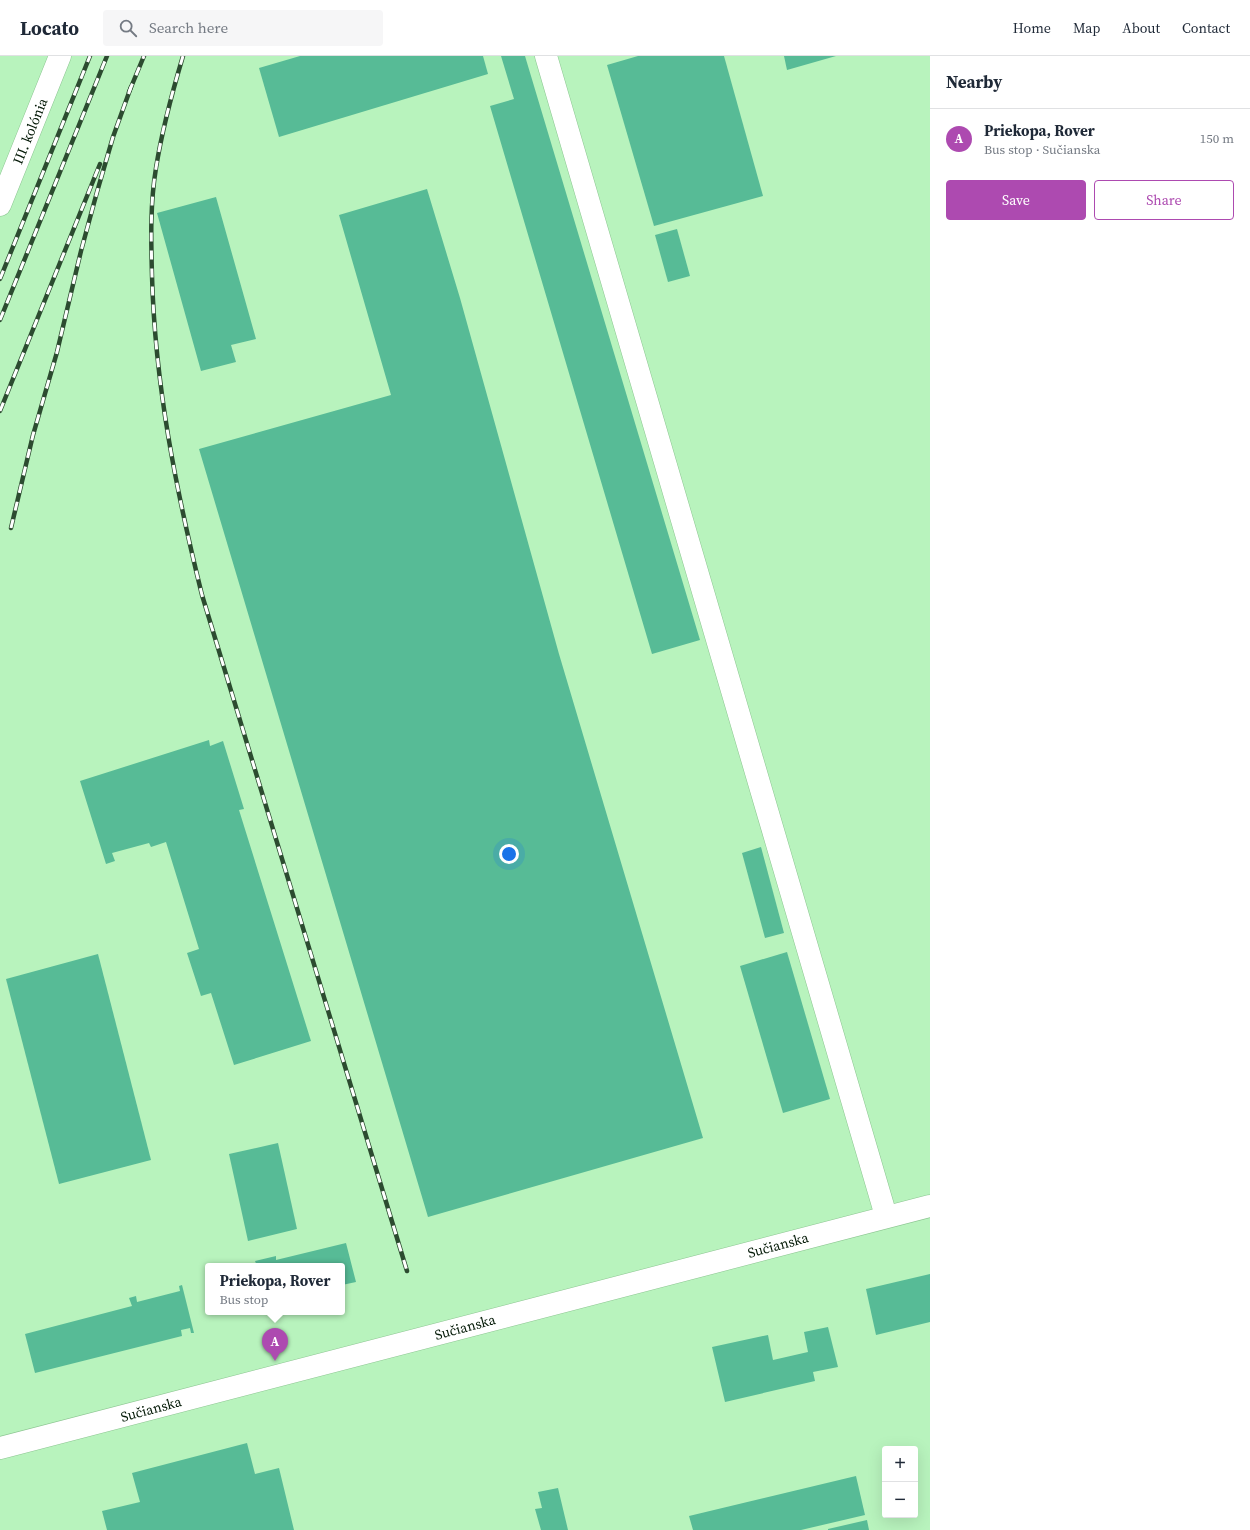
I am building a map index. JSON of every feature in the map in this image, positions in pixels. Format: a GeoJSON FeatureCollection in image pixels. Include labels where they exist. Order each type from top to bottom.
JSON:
{"type":"FeatureCollection","features":[{"type":"Feature","properties":{"kind":"street","name":"III. kolónia"},"geometry":{"type":"LineString","coordinates":[[0,205],[60,56]]}},
{"type":"Feature","properties":{"kind":"street"},"geometry":{"type":"LineString","coordinates":[[548,56],[886,1216]]}},
{"type":"Feature","properties":{"kind":"street","name":"Sučianska"},"geometry":{"type":"LineString","coordinates":[[0,1448],[886,1216],[930,1206]]}},
{"type":"Feature","properties":{"kind":"building"},"geometry":{"type":"Polygon","coordinates":[[[300,56],[483,56],[488,74],[279,137],[259,68],[300,56]]]}},
{"type":"Feature","properties":{"kind":"building"},"geometry":{"type":"Polygon","coordinates":[[[501,56],[525,56],[700,640],[652,654],[490,106],[514,99],[501,56]]]}},
{"type":"Feature","properties":{"kind":"building"},"geometry":{"type":"Polygon","coordinates":[[[638,56],[724,56],[763,196],[654,226],[607,65],[638,56]]]}},
{"type":"Feature","properties":{"kind":"building"},"geometry":{"type":"Polygon","coordinates":[[[784,56],[836,56],[787,70],[784,56]]]}},
{"type":"Feature","properties":{"kind":"building"},"geometry":{"type":"Polygon","coordinates":[[[427,189],[460,298],[559,654],[703,1138],[428,1217],[199,449],[391,395],[339,215],[427,189]]]}},
{"type":"Feature","properties":{"kind":"building"},"geometry":{"type":"Polygon","coordinates":[[[216,197],[256,339],[231,345],[236,362],[201,371],[157,213],[216,197]]]}},
{"type":"Feature","properties":{"kind":"building"},"geometry":{"type":"Polygon","coordinates":[[[677,229],[690,276],[668,282],[655,235],[677,229]]]}},
{"type":"Feature","properties":{"kind":"building"},"geometry":{"type":"Polygon","coordinates":[[[209,740],[210,746],[223,741],[244,809],[239,810],[311,1041],[234,1065],[211,993],[201,996],[187,953],[199,949],[166,842],[151,847],[149,843],[112,853],[115,861],[106,864],[80,781],[209,740]]]}},
{"type":"Feature","properties":{"kind":"building"},"geometry":{"type":"Polygon","coordinates":[[[761,847],[784,933],[765,938],[742,853],[761,847]]]}},
{"type":"Feature","properties":{"kind":"building"},"geometry":{"type":"Polygon","coordinates":[[[787,952],[830,1099],[783,1113],[740,966],[787,952]]]}},
{"type":"Feature","properties":{"kind":"building"},"geometry":{"type":"Polygon","coordinates":[[[98,954],[151,1160],[59,1184],[6,979],[98,954]]]}},
{"type":"Feature","properties":{"kind":"building"},"geometry":{"type":"Polygon","coordinates":[[[278,1143],[297,1229],[248,1241],[229,1154],[278,1143]]]}},
{"type":"Feature","properties":{"kind":"building"},"geometry":{"type":"Polygon","coordinates":[[[346,1243],[356,1282],[345,1284],[345,1263],[256,1263],[255,1261],[276,1256],[276,1260],[346,1243]]]}},
{"type":"Feature","properties":{"kind":"building"},"geometry":{"type":"Polygon","coordinates":[[[930,1274],[930,1322],[876,1335],[866,1289],[930,1274]]]}},
{"type":"Feature","properties":{"kind":"building"},"geometry":{"type":"Polygon","coordinates":[[[182,1285],[194,1333],[191,1333],[190,1328],[181,1330],[182,1336],[35,1373],[25,1334],[132,1306],[129,1298],[136,1296],[137,1302],[180,1291],[179,1286],[182,1285]]]}},
{"type":"Feature","properties":{"kind":"building"},"geometry":{"type":"Polygon","coordinates":[[[828,1327],[838,1367],[813,1372],[815,1381],[725,1402],[712,1347],[768,1335],[773,1360],[808,1352],[804,1332],[828,1327]]]}},
{"type":"Feature","properties":{"kind":"building"},"geometry":{"type":"Polygon","coordinates":[[[247,1443],[255,1474],[279,1468],[294,1530],[107,1530],[102,1511],[140,1502],[132,1473],[247,1443]]]}},
{"type":"Feature","properties":{"kind":"building"},"geometry":{"type":"Polygon","coordinates":[[[856,1476],[865,1515],[801,1530],[693,1530],[689,1516],[856,1476]]]}},
{"type":"Feature","properties":{"kind":"building"},"geometry":{"type":"Polygon","coordinates":[[[558,1488],[568,1530],[541,1530],[535,1509],[542,1508],[538,1492],[558,1488]]]}},
{"type":"Feature","properties":{"kind":"building"},"geometry":{"type":"Polygon","coordinates":[[[867,1520],[869,1530],[828,1530],[828,1529],[867,1520]]]}},
{"type":"Feature","properties":{"kind":"railway"},"geometry":{"type":"LineString","coordinates":[[0,279],[90,56]]}},
{"type":"Feature","properties":{"kind":"railway"},"geometry":{"type":"LineString","coordinates":[[0,320],[107,56]]}},
{"type":"Feature","properties":{"kind":"railway"},"geometry":{"type":"LineString","coordinates":[[129,92],[144,56]]}},
{"type":"Feature","properties":{"kind":"railway"},"geometry":{"type":"LineString","coordinates":[[183,56],[158,154],[151,222],[152,276],[157,357],[168,437],[202,595],[407,1271]]}},
{"type":"Feature","properties":{"kind":"railway"},"geometry":{"type":"LineString","coordinates":[[11,528],[33,435],[57,352],[81,251],[97,192],[113,137],[131,87]]}},
{"type":"Feature","properties":{"kind":"railway"},"geometry":{"type":"LineString","coordinates":[[0,411],[100,164]]}},
{"type":"Feature","properties":{"kind":"place","name":"Priekopa, Rover"},"geometry":{"type":"Point","coordinates":[275,1361]}}]}
